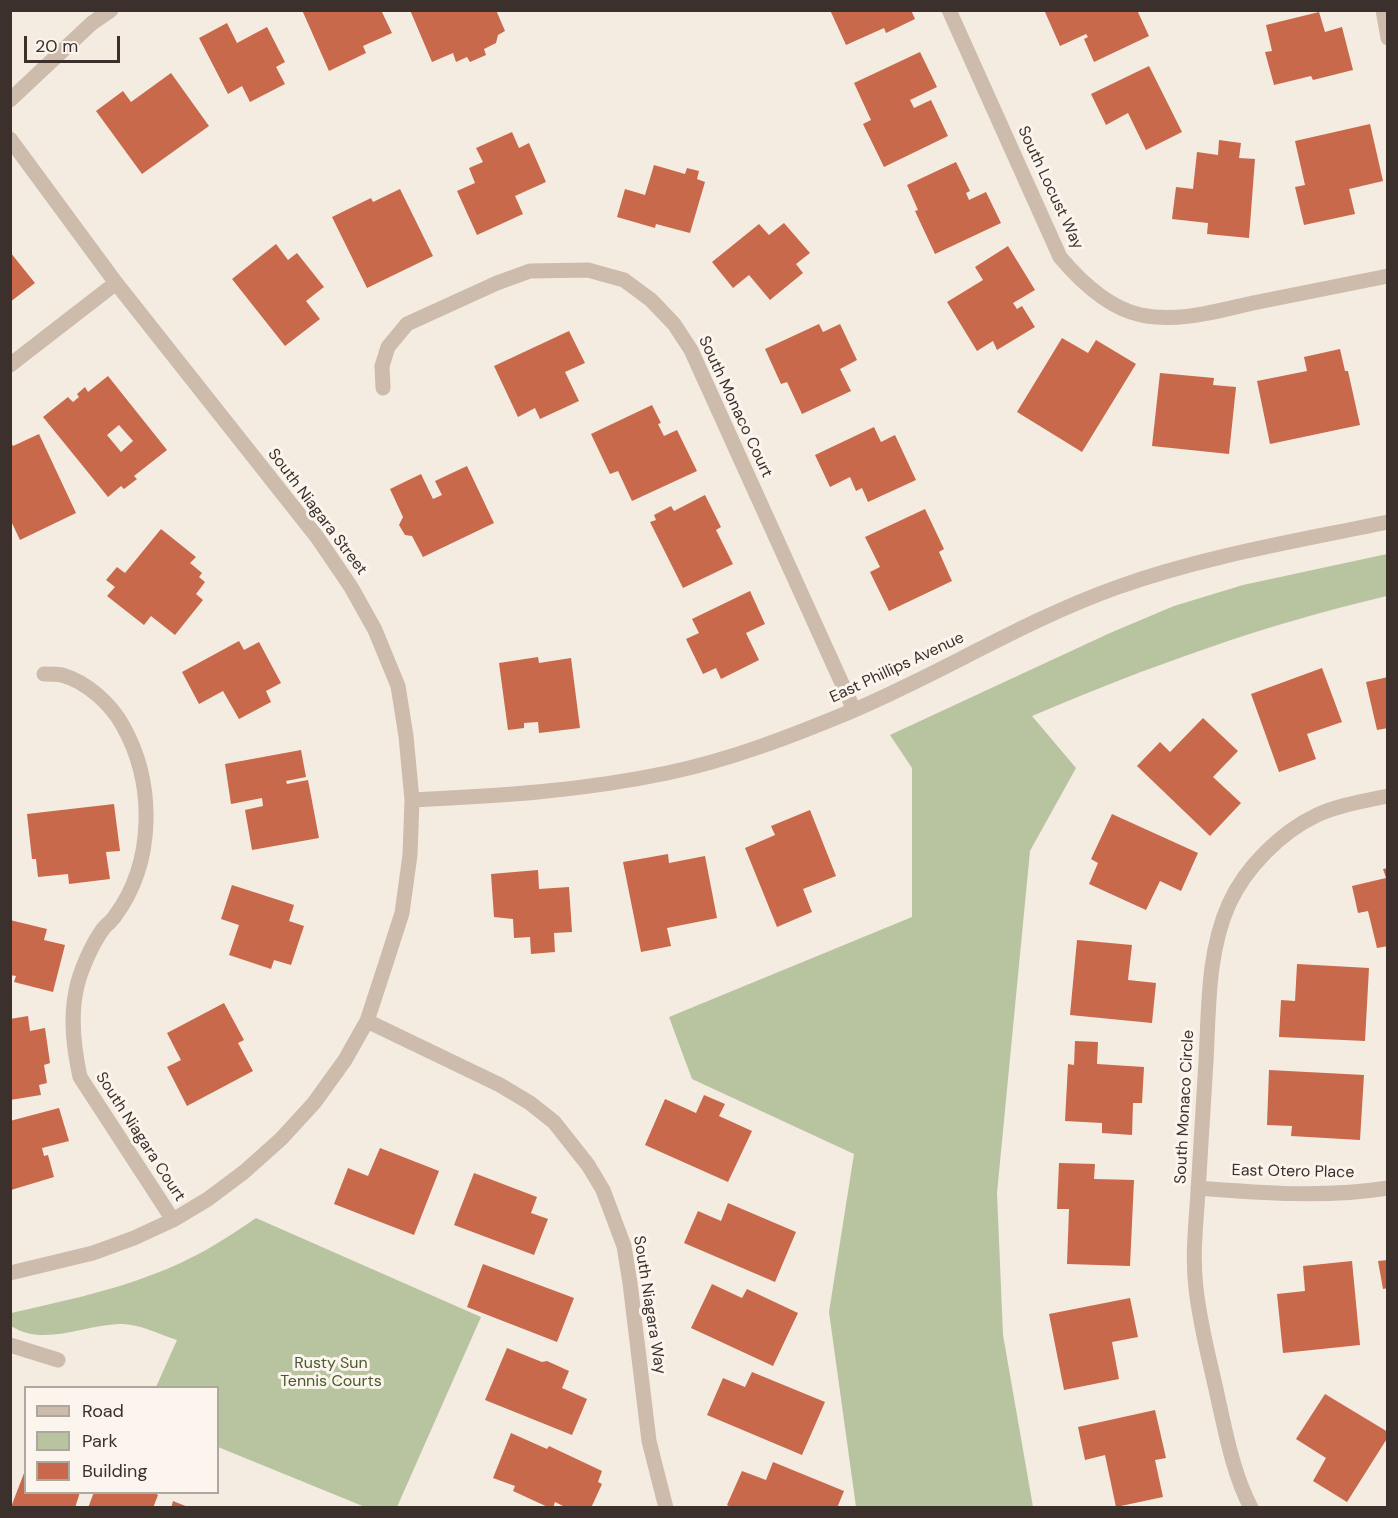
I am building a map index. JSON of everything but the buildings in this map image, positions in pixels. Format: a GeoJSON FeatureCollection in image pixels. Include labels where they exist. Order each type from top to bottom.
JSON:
{"type":"FeatureCollection","features":[{"type":"Feature","properties":{"kind":"street"},"geometry":{"type":"LineString","coordinates":[[10,100],[92,23],[111,10]]}},
{"type":"Feature","properties":{"kind":"street","name":"South Locust Way"},"geometry":{"type":"LineString","coordinates":[[949,10],[1060,257],[1075,275],[1096,293],[1125,310],[1142,315],[1181,318],[1388,276]]}},
{"type":"Feature","properties":{"kind":"street"},"geometry":{"type":"LineString","coordinates":[[1383,10],[1388,38]]}},
{"type":"Feature","properties":{"kind":"street","name":"South Niagara Street"},"geometry":{"type":"LineString","coordinates":[[10,139],[116,283],[317,537],[356,595],[375,630],[398,686],[406,736],[412,800],[410,855],[402,913],[367,1021],[345,1060],[314,1103],[281,1139],[244,1172],[208,1199],[173,1220],[93,1253],[10,1273]]}},
{"type":"Feature","properties":{"kind":"street","name":"South Monaco Court"},"geometry":{"type":"LineString","coordinates":[[383,388],[382,366],[388,347],[407,324],[467,297],[530,271],[588,270],[624,280],[659,308],[674,324],[691,351],[854,710]]}},
{"type":"Feature","properties":{"kind":"street"},"geometry":{"type":"LineString","coordinates":[[10,365],[116,283]]}},
{"type":"Feature","properties":{"kind":"street","name":"East Phillips Avenue"},"geometry":{"type":"LineString","coordinates":[[412,800],[522,795],[600,785],[669,773],[728,757],[854,710],[1023,628],[1117,587],[1210,560],[1388,522]]}},
{"type":"Feature","properties":{"kind":"street","name":"South Niagara Court"},"geometry":{"type":"LineString","coordinates":[[44,674],[61,675],[80,683],[95,693],[116,713],[131,740],[142,770],[147,810],[141,860],[132,886],[116,916],[102,930],[83,968],[76,991],[74,1010],[75,1052],[80,1077],[173,1220]]}},
{"type":"Feature","properties":{"kind":"street","name":"South Monaco Circle"},"geometry":{"type":"LineString","coordinates":[[1251,1508],[1242,1491],[1231,1456],[1195,1287],[1195,1246],[1211,977],[1217,938],[1229,903],[1244,878],[1287,834],[1317,815],[1354,803],[1388,796]]}},
{"type":"Feature","properties":{"kind":"street","name":"South Niagara Way"},"geometry":{"type":"LineString","coordinates":[[367,1021],[500,1085],[530,1103],[554,1122],[588,1165],[603,1190],[624,1246],[649,1441],[666,1508]]}},
{"type":"Feature","properties":{"kind":"street","name":"East Otero Place"},"geometry":{"type":"LineString","coordinates":[[1198,1188],[1256,1192],[1334,1193],[1388,1188]]}},
{"type":"Feature","properties":{"kind":"street"},"geometry":{"type":"LineString","coordinates":[[10,1345],[58,1360]]}},
{"type":"Feature","properties":{"kind":"green space"},"geometry":{"type":"Polygon","coordinates":[[[1387,554],[1387,596],[1252,633],[1207,648],[1032,716],[1076,768],[1030,851],[997,1193],[1003,1335],[1033,1507],[856,1507],[829,1312],[854,1154],[692,1079],[669,1017],[912,917],[912,768],[890,735],[1110,633],[1174,606],[1243,585],[1387,554]]]}},
{"type":"Feature","properties":{"kind":"green space","name":"Rusty Sun Tennis Courts"},"geometry":{"type":"Polygon","coordinates":[[[256,1218],[481,1317],[397,1507],[365,1507],[219,1447],[219,1386],[156,1386],[177,1340],[126,1324],[106,1325],[50,1335],[23,1332],[11,1326],[11,1313],[101,1291],[168,1269],[232,1234],[256,1218]]]}}]}
